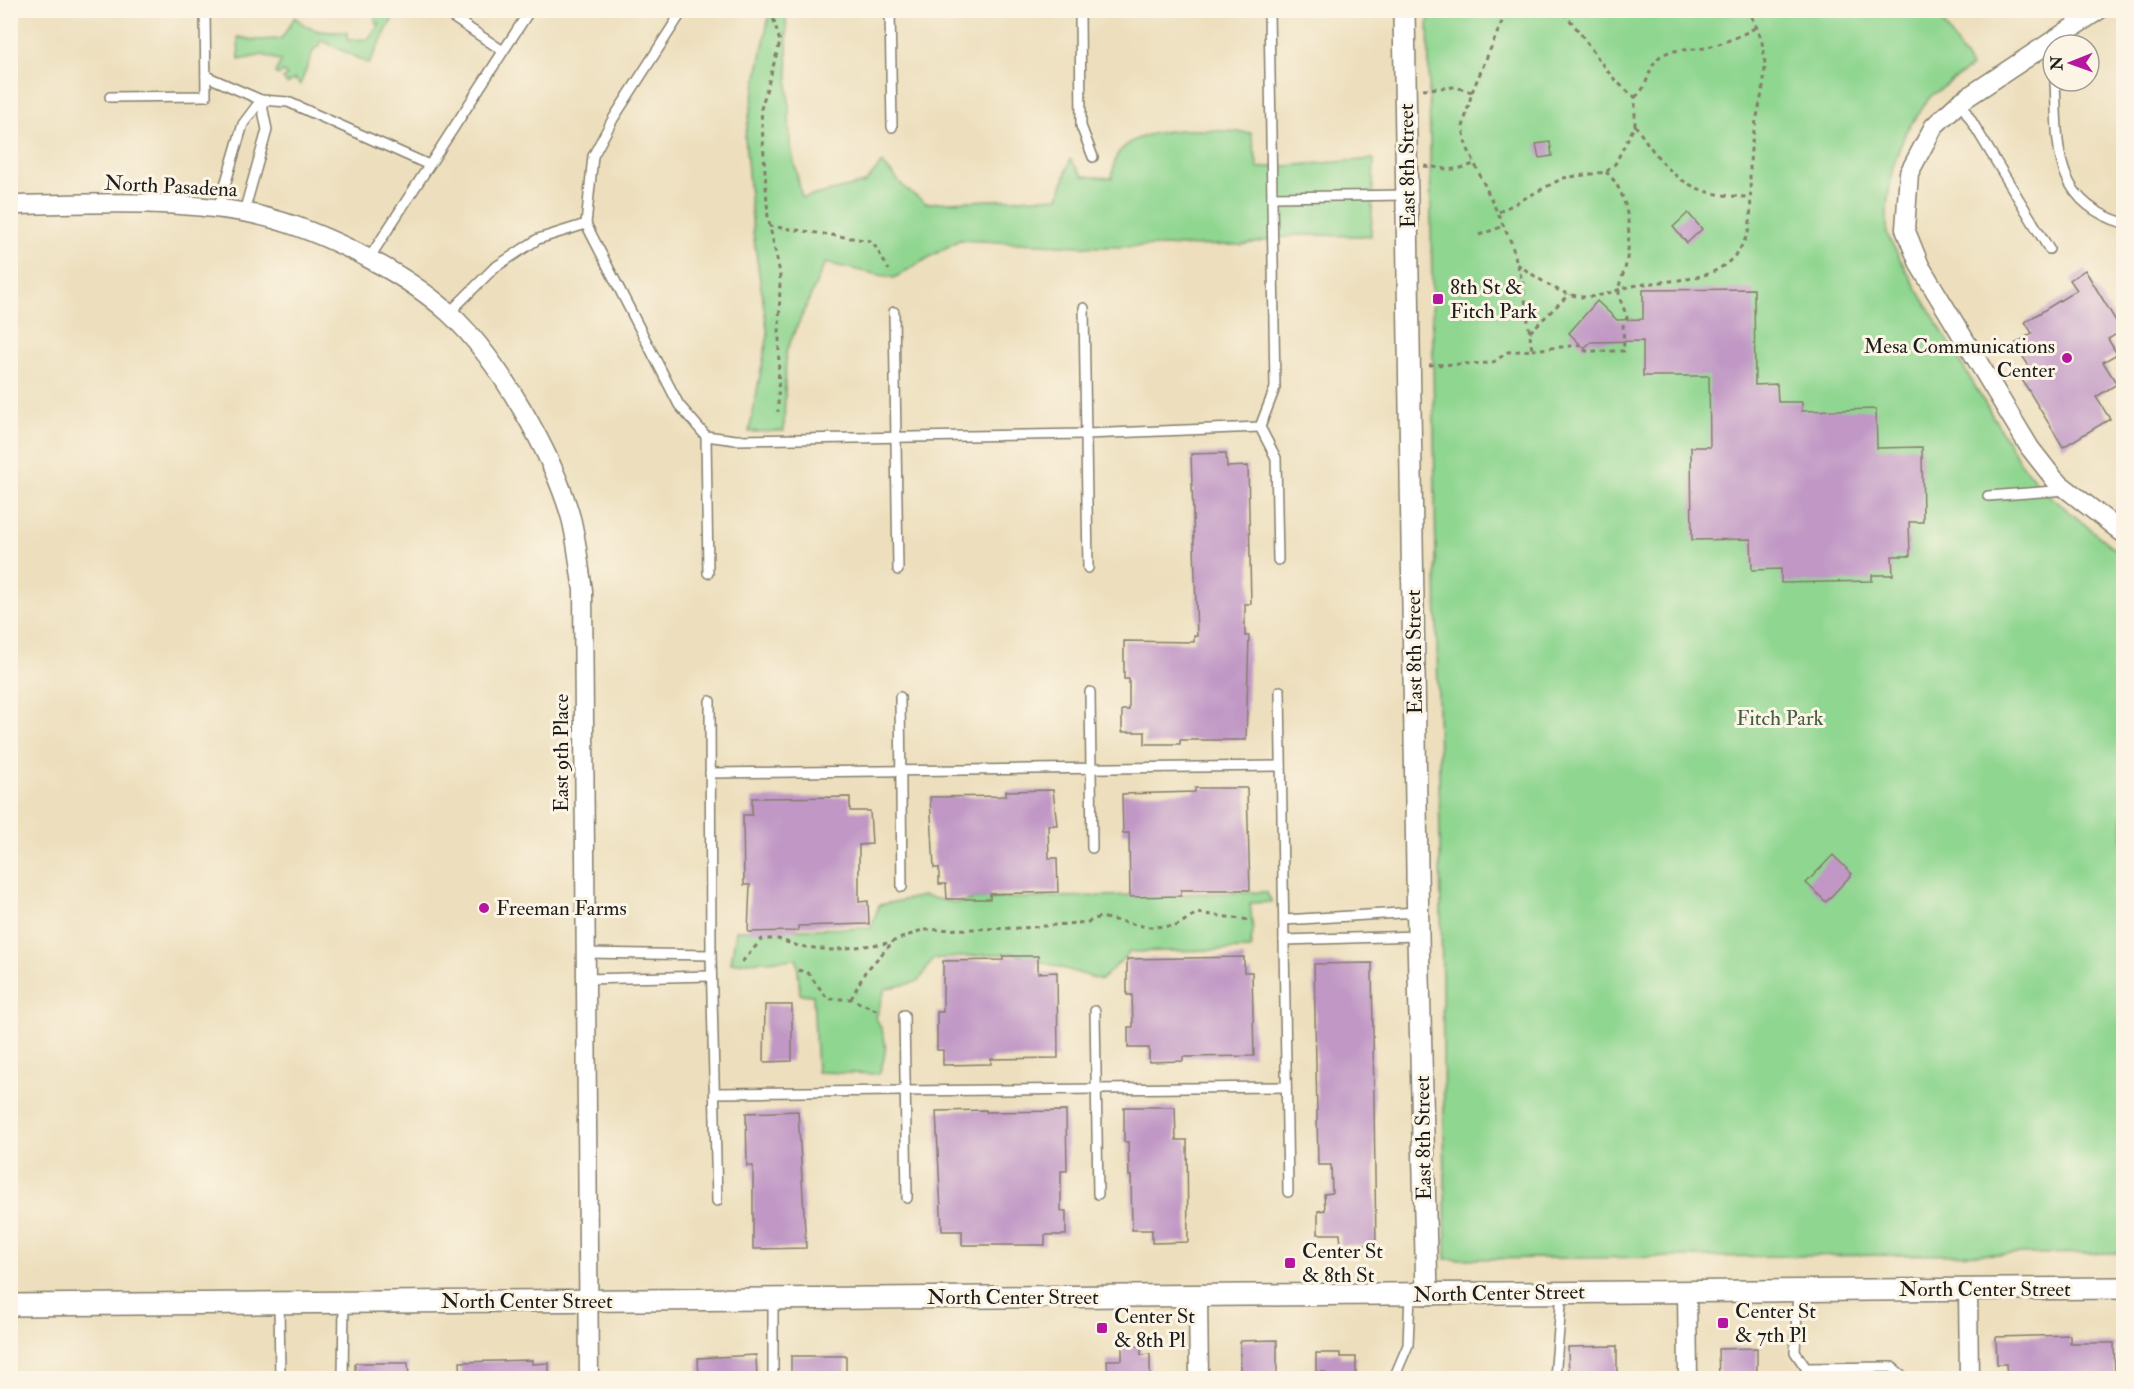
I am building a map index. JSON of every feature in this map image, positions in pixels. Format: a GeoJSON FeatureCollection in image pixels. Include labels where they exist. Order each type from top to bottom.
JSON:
{"type":"FeatureCollection","features":[{"type":"Feature","properties":{"kind":"street","name":"East 8th Street"},"geometry":{"type":"LineString","coordinates":[[1404,10],[1418,936],[1418,1294]]}},
{"type":"Feature","properties":{"kind":"street"},"geometry":{"type":"LineString","coordinates":[[2067,33],[2099,10]]}},
{"type":"Feature","properties":{"kind":"street"},"geometry":{"type":"LineString","coordinates":[[2041,51],[1960,102],[1934,126],[1909,173],[1905,230],[1920,266],[2030,448],[2055,480],[2124,534]]}},
{"type":"Feature","properties":{"kind":"street","name":"North Pasadena"},"geometry":{"type":"LineString","coordinates":[[10,206],[181,205],[243,212],[313,232],[390,271]]}},
{"type":"Feature","properties":{"kind":"street","name":"East 9th Place"},"geometry":{"type":"LineString","coordinates":[[390,271],[449,313],[486,357],[515,398],[551,461],[571,519],[583,590],[589,1378]]}},
{"type":"Feature","properties":{"kind":"street","name":"North Center Street"},"geometry":{"type":"LineString","coordinates":[[10,1305],[2124,1288]]}},
{"type":"Feature","properties":{"kind":"street"},"geometry":{"type":"LineString","coordinates":[[1968,1289],[1969,1378]]}},
{"type":"Feature","properties":{"kind":"street"},"geometry":{"type":"LineString","coordinates":[[1687,1291],[1688,1378]]}},
{"type":"Feature","properties":{"kind":"street"},"geometry":{"type":"LineString","coordinates":[[1198,1296],[1199,1378]]}},
{"type":"Feature","properties":{"kind":"lane"},"geometry":{"type":"LineString","coordinates":[[111,97],[206,96],[206,10]]}},
{"type":"Feature","properties":{"kind":"lane"},"geometry":{"type":"LineString","coordinates":[[442,10],[503,51]]}},
{"type":"Feature","properties":{"kind":"lane"},"geometry":{"type":"LineString","coordinates":[[368,260],[530,10]]}},
{"type":"Feature","properties":{"kind":"lane"},"geometry":{"type":"LineString","coordinates":[[684,10],[613,119],[593,156],[586,224],[679,405],[706,436],[708,573]]}},
{"type":"Feature","properties":{"kind":"lane"},"geometry":{"type":"LineString","coordinates":[[890,10],[892,127]]}},
{"type":"Feature","properties":{"kind":"lane"},"geometry":{"type":"LineString","coordinates":[[1080,10],[1081,126],[1093,157]]}},
{"type":"Feature","properties":{"kind":"lane"},"geometry":{"type":"LineString","coordinates":[[1269,10],[1275,388],[1260,427],[1276,458],[1278,560]]}},
{"type":"Feature","properties":{"kind":"lane"},"geometry":{"type":"LineString","coordinates":[[206,76],[261,100],[288,102],[429,165]]}},
{"type":"Feature","properties":{"kind":"lane"},"geometry":{"type":"LineString","coordinates":[[2056,93],[2063,170],[2071,190],[2090,209],[2124,223]]}},
{"type":"Feature","properties":{"kind":"lane"},"geometry":{"type":"LineString","coordinates":[[218,209],[243,124],[261,100]]}},
{"type":"Feature","properties":{"kind":"lane"},"geometry":{"type":"LineString","coordinates":[[243,212],[267,130],[261,100]]}},
{"type":"Feature","properties":{"kind":"lane"},"geometry":{"type":"LineString","coordinates":[[1960,102],[2049,249]]}},
{"type":"Feature","properties":{"kind":"lane"},"geometry":{"type":"LineString","coordinates":[[1272,197],[1407,195]]}},
{"type":"Feature","properties":{"kind":"lane"},"geometry":{"type":"LineString","coordinates":[[449,313],[494,268],[538,239],[586,224]]}},
{"type":"Feature","properties":{"kind":"lane"},"geometry":{"type":"LineString","coordinates":[[1084,308],[1088,568]]}},
{"type":"Feature","properties":{"kind":"lane"},"geometry":{"type":"LineString","coordinates":[[894,312],[898,570]]}},
{"type":"Feature","properties":{"kind":"lane"},"geometry":{"type":"LineString","coordinates":[[706,436],[736,440],[1086,434],[1260,427]]}},
{"type":"Feature","properties":{"kind":"lane"},"geometry":{"type":"LineString","coordinates":[[1988,496],[2068,490]]}},
{"type":"Feature","properties":{"kind":"lane"},"geometry":{"type":"LineString","coordinates":[[1280,691],[1288,1192]]}},
{"type":"Feature","properties":{"kind":"lane"},"geometry":{"type":"LineString","coordinates":[[1090,692],[1092,848]]}},
{"type":"Feature","properties":{"kind":"lane"},"geometry":{"type":"LineString","coordinates":[[900,697],[902,887]]}},
{"type":"Feature","properties":{"kind":"lane"},"geometry":{"type":"LineString","coordinates":[[710,701],[711,976],[717,1201]]}},
{"type":"Feature","properties":{"kind":"lane"},"geometry":{"type":"LineString","coordinates":[[710,773],[1281,766]]}},
{"type":"Feature","properties":{"kind":"lane"},"geometry":{"type":"LineString","coordinates":[[1284,920],[1417,912]]}},
{"type":"Feature","properties":{"kind":"lane"},"geometry":{"type":"LineString","coordinates":[[1284,940],[1418,936]]}},
{"type":"Feature","properties":{"kind":"lane"},"geometry":{"type":"LineString","coordinates":[[585,953],[711,955]]}},
{"type":"Feature","properties":{"kind":"lane"},"geometry":{"type":"LineString","coordinates":[[585,979],[711,976]]}},
{"type":"Feature","properties":{"kind":"lane"},"geometry":{"type":"LineString","coordinates":[[1095,1011],[1098,1194]]}},
{"type":"Feature","properties":{"kind":"lane"},"geometry":{"type":"LineString","coordinates":[[904,1015],[907,1197]]}},
{"type":"Feature","properties":{"kind":"lane"},"geometry":{"type":"LineString","coordinates":[[715,1093],[1286,1087]]}},
{"type":"Feature","properties":{"kind":"lane"},"geometry":{"type":"LineString","coordinates":[[1798,1290],[1795,1352],[1806,1368],[1892,1367],[1905,1378]]}},
{"type":"Feature","properties":{"kind":"lane"},"geometry":{"type":"LineString","coordinates":[[1555,1378],[1559,1354],[1562,1292]]}},
{"type":"Feature","properties":{"kind":"lane"},"geometry":{"type":"LineString","coordinates":[[1394,1378],[1407,1345],[1418,1294]]}},
{"type":"Feature","properties":{"kind":"lane"},"geometry":{"type":"LineString","coordinates":[[773,1299],[773,1378]]}},
{"type":"Feature","properties":{"kind":"lane"},"geometry":{"type":"LineString","coordinates":[[279,1303],[280,1378]]}},
{"type":"Feature","properties":{"kind":"lane"},"geometry":{"type":"LineString","coordinates":[[343,1378],[344,1303]]}},
{"type":"Feature","properties":{"kind":"path"},"geometry":{"type":"LineString","coordinates":[[771,10],[780,42],[761,109],[769,226],[780,273],[778,412]]}},
{"type":"Feature","properties":{"kind":"path"},"geometry":{"type":"LineString","coordinates":[[1507,10],[1472,92],[1463,127],[1466,145],[1498,212],[1517,264],[1532,350]]}},
{"type":"Feature","properties":{"kind":"path"},"geometry":{"type":"LineString","coordinates":[[1561,10],[1575,24],[1607,74],[1635,97]]}},
{"type":"Feature","properties":{"kind":"path"},"geometry":{"type":"LineString","coordinates":[[1517,264],[1553,287],[1569,294],[1607,296],[1618,290],[1638,285],[1700,278],[1725,264],[1744,242],[1749,230],[1751,148],[1766,76],[1763,46],[1747,10]]}},
{"type":"Feature","properties":{"kind":"path"},"geometry":{"type":"LineString","coordinates":[[1635,97],[1643,92],[1655,63],[1663,55],[1716,44],[1756,27]]}},
{"type":"Feature","properties":{"kind":"path"},"geometry":{"type":"LineString","coordinates":[[1406,90],[1455,87],[1472,92]]}},
{"type":"Feature","properties":{"kind":"path"},"geometry":{"type":"LineString","coordinates":[[1498,212],[1563,178],[1606,172],[1615,164],[1635,125],[1635,97]]}},
{"type":"Feature","properties":{"kind":"path"},"geometry":{"type":"LineString","coordinates":[[1635,125],[1664,165],[1684,183],[1724,196],[1750,198]]}},
{"type":"Feature","properties":{"kind":"path"},"geometry":{"type":"LineString","coordinates":[[1407,167],[1458,170],[1474,164]]}},
{"type":"Feature","properties":{"kind":"path"},"geometry":{"type":"LineString","coordinates":[[1410,366],[1492,363],[1508,352],[1579,345],[1586,351],[1624,351],[1623,326],[1628,318],[1618,290],[1626,257],[1626,210],[1622,191],[1606,172]]}},
{"type":"Feature","properties":{"kind":"path"},"geometry":{"type":"LineString","coordinates":[[769,226],[872,241],[889,270]]}},
{"type":"Feature","properties":{"kind":"path"},"geometry":{"type":"LineString","coordinates":[[1479,235],[1504,226]]}},
{"type":"Feature","properties":{"kind":"path"},"geometry":{"type":"LineString","coordinates":[[1530,333],[1569,294]]}},
{"type":"Feature","properties":{"kind":"path"},"geometry":{"type":"LineString","coordinates":[[742,962],[762,939],[778,939],[798,946],[831,950],[893,942],[922,930],[1023,928],[1088,922],[1100,917],[1147,927],[1176,926],[1197,913],[1250,920]]}},
{"type":"Feature","properties":{"kind":"path"},"geometry":{"type":"LineString","coordinates":[[851,999],[865,972],[893,942]]}},
{"type":"Feature","properties":{"kind":"path"},"geometry":{"type":"LineString","coordinates":[[798,970],[808,973],[828,999],[851,999],[878,1011]]}},
{"type":"Feature","properties":{"kind":"green space"},"geometry":{"type":"Polygon","coordinates":[[[375,11],[396,12],[369,64],[321,40],[318,47],[314,49],[300,85],[295,79],[287,84],[283,79],[287,75],[283,72],[279,75],[275,73],[281,61],[263,55],[239,60],[238,37],[254,40],[281,39],[295,17],[313,29],[325,32],[347,32],[347,40],[369,39],[380,23],[375,23],[375,11]]]}},
{"type":"Feature","properties":{"kind":"green space"},"geometry":{"type":"Polygon","coordinates":[[[770,11],[786,11],[790,143],[802,198],[865,183],[882,163],[906,189],[926,203],[1059,197],[1070,159],[1083,176],[1112,178],[1117,155],[1128,144],[1142,137],[1179,130],[1218,130],[1251,133],[1258,168],[1374,159],[1371,236],[1297,235],[1241,245],[1100,247],[959,240],[894,278],[825,263],[786,352],[784,431],[749,432],[768,335],[753,232],[745,137],[770,11]]]}},
{"type":"Feature","properties":{"kind":"green space","name":"Fitch Park"},"geometry":{"type":"Polygon","coordinates":[[[1428,11],[1936,11],[1971,67],[1930,97],[1906,131],[1893,166],[1887,206],[1887,234],[1907,272],[2018,459],[2043,490],[2123,556],[2123,1253],[1446,1259],[1428,11]]]}},
{"type":"Feature","properties":{"kind":"green space"},"geometry":{"type":"Polygon","coordinates":[[[1266,892],[1272,902],[1250,903],[1253,931],[1250,949],[1130,952],[1101,980],[1013,953],[933,959],[919,981],[885,989],[876,1018],[885,1039],[884,1058],[879,1074],[817,1072],[813,995],[800,994],[797,959],[731,963],[736,930],[871,928],[879,905],[923,896],[957,903],[976,899],[1266,892]]]}},
{"type":"Feature","properties":{"kind":"building"},"geometry":{"type":"Polygon","coordinates":[[[1550,142],[1552,156],[1539,158],[1536,144],[1550,142]]]}},
{"type":"Feature","properties":{"kind":"building"},"geometry":{"type":"Polygon","coordinates":[[[1688,213],[1702,229],[1687,243],[1673,227],[1688,213]]]}},
{"type":"Feature","properties":{"kind":"building","name":"Mesa Communications Center"},"geometry":{"type":"Polygon","coordinates":[[[2085,270],[2122,331],[2108,339],[2117,354],[2103,362],[2117,384],[2096,397],[2110,419],[2063,447],[2021,378],[2032,371],[2015,344],[2032,333],[2025,322],[2077,290],[2070,280],[2085,270]]]}},
{"type":"Feature","properties":{"kind":"building"},"geometry":{"type":"Polygon","coordinates":[[[1754,289],[1755,385],[1777,384],[1778,402],[1802,402],[1802,411],[1876,409],[1877,448],[1922,447],[1923,522],[1909,522],[1910,556],[1892,556],[1893,575],[1872,575],[1872,581],[1781,583],[1781,569],[1752,570],[1751,539],[1692,540],[1691,447],[1710,447],[1709,376],[1643,376],[1643,341],[1591,342],[1584,348],[1569,333],[1597,301],[1617,320],[1643,319],[1643,290],[1754,289]]]}},
{"type":"Feature","properties":{"kind":"building"},"geometry":{"type":"Polygon","coordinates":[[[1226,453],[1227,467],[1248,466],[1251,604],[1245,604],[1245,636],[1249,636],[1246,740],[1180,740],[1180,744],[1145,744],[1145,732],[1122,732],[1122,710],[1129,710],[1129,679],[1124,679],[1124,641],[1194,642],[1194,636],[1197,636],[1191,454],[1226,453]]]}},
{"type":"Feature","properties":{"kind":"building"},"geometry":{"type":"Polygon","coordinates":[[[1195,788],[1247,788],[1250,890],[1181,890],[1181,896],[1130,897],[1129,833],[1123,833],[1122,794],[1195,792],[1195,788]]]}},
{"type":"Feature","properties":{"kind":"building"},"geometry":{"type":"Polygon","coordinates":[[[1053,790],[1057,825],[1048,825],[1049,858],[1057,858],[1058,892],[990,894],[990,899],[947,899],[946,884],[939,884],[939,868],[934,868],[930,797],[1006,796],[1006,791],[1053,790]]]}},
{"type":"Feature","properties":{"kind":"building"},"geometry":{"type":"Polygon","coordinates":[[[850,797],[850,811],[870,811],[872,844],[859,845],[859,902],[868,901],[869,924],[798,926],[798,931],[748,932],[750,885],[744,885],[743,815],[752,815],[752,798],[850,797]]]}},
{"type":"Feature","properties":{"kind":"building"},"geometry":{"type":"Polygon","coordinates":[[[1833,855],[1852,874],[1826,902],[1806,883],[1833,855]]]}},
{"type":"Feature","properties":{"kind":"building"},"geometry":{"type":"Polygon","coordinates":[[[1003,956],[1038,956],[1038,973],[1057,972],[1058,1058],[991,1059],[991,1064],[943,1065],[943,1050],[937,1050],[937,1012],[943,1012],[943,961],[1003,960],[1003,956]]]}},
{"type":"Feature","properties":{"kind":"building"},"geometry":{"type":"Polygon","coordinates":[[[1244,957],[1244,972],[1252,972],[1254,1056],[1183,1057],[1183,1061],[1149,1062],[1149,1048],[1128,1048],[1128,1027],[1133,1027],[1132,995],[1127,995],[1127,959],[1244,957]]]}},
{"type":"Feature","properties":{"kind":"building"},"geometry":{"type":"Polygon","coordinates":[[[1372,963],[1376,1245],[1341,1245],[1340,1234],[1318,1234],[1318,1211],[1325,1210],[1324,1194],[1332,1193],[1331,1165],[1318,1165],[1314,964],[1372,963]]]}},
{"type":"Feature","properties":{"kind":"building"},"geometry":{"type":"Polygon","coordinates":[[[765,1005],[792,1005],[792,1061],[764,1062],[765,1005]]]}},
{"type":"Feature","properties":{"kind":"building"},"geometry":{"type":"Polygon","coordinates":[[[1124,1107],[1175,1107],[1176,1140],[1187,1140],[1188,1242],[1152,1243],[1152,1230],[1132,1230],[1131,1176],[1129,1176],[1128,1142],[1124,1142],[1124,1107]]]}},
{"type":"Feature","properties":{"kind":"building"},"geometry":{"type":"Polygon","coordinates":[[[986,1110],[986,1112],[1066,1111],[1067,1171],[1061,1171],[1061,1211],[1066,1211],[1066,1235],[1045,1235],[1045,1245],[962,1245],[962,1231],[942,1231],[936,1111],[986,1110]]]}},
{"type":"Feature","properties":{"kind":"building"},"geometry":{"type":"Polygon","coordinates":[[[798,1111],[806,1248],[753,1249],[753,1166],[747,1166],[746,1113],[798,1111]]]}},
{"type":"Feature","properties":{"kind":"building"},"geometry":{"type":"Polygon","coordinates":[[[2070,1335],[2070,1343],[2114,1343],[2115,1378],[2007,1378],[2006,1364],[1997,1364],[1996,1337],[2070,1335]]]}},
{"type":"Feature","properties":{"kind":"building"},"geometry":{"type":"Polygon","coordinates":[[[1277,1340],[1277,1378],[1240,1378],[1240,1341],[1277,1340]]]}},
{"type":"Feature","properties":{"kind":"building"},"geometry":{"type":"Polygon","coordinates":[[[1122,1346],[1141,1346],[1141,1355],[1150,1354],[1150,1378],[1108,1378],[1107,1360],[1122,1360],[1122,1346]]]}},
{"type":"Feature","properties":{"kind":"building"},"geometry":{"type":"Polygon","coordinates":[[[1617,1346],[1617,1378],[1569,1378],[1568,1347],[1617,1346]]]}},
{"type":"Feature","properties":{"kind":"building"},"geometry":{"type":"Polygon","coordinates":[[[1757,1348],[1757,1378],[1719,1378],[1718,1349],[1757,1348]]]}},
{"type":"Feature","properties":{"kind":"building"},"geometry":{"type":"Polygon","coordinates":[[[1316,1353],[1340,1353],[1340,1357],[1356,1357],[1356,1378],[1325,1378],[1325,1372],[1316,1372],[1316,1353]]]}},
{"type":"Feature","properties":{"kind":"building"},"geometry":{"type":"Polygon","coordinates":[[[756,1355],[757,1378],[699,1378],[698,1358],[756,1355]]]}},
{"type":"Feature","properties":{"kind":"building"},"geometry":{"type":"Polygon","coordinates":[[[791,1356],[846,1356],[846,1378],[791,1378],[791,1356]]]}},
{"type":"Feature","properties":{"kind":"building"},"geometry":{"type":"Polygon","coordinates":[[[532,1360],[532,1364],[549,1363],[549,1378],[461,1378],[460,1362],[532,1360]]]}},
{"type":"Feature","properties":{"kind":"building"},"geometry":{"type":"Polygon","coordinates":[[[355,1363],[408,1363],[409,1378],[355,1378],[355,1363]]]}},
{"type":"Feature","properties":{"kind":"place","name":"8th St & Fitch Park"},"geometry":{"type":"Point","coordinates":[1438,299]}},
{"type":"Feature","properties":{"kind":"place","name":"Mesa Communications Center"},"geometry":{"type":"Point","coordinates":[2067,358]}},
{"type":"Feature","properties":{"kind":"place","name":"Freeman Farms"},"geometry":{"type":"Point","coordinates":[484,908]}},
{"type":"Feature","properties":{"kind":"place","name":"Center St & 8th St"},"geometry":{"type":"Point","coordinates":[1290,1263]}},
{"type":"Feature","properties":{"kind":"place","name":"Center St & 7th Pl"},"geometry":{"type":"Point","coordinates":[1723,1323]}},
{"type":"Feature","properties":{"kind":"place","name":"Center St & 8th Pl"},"geometry":{"type":"Point","coordinates":[1102,1328]}}]}
